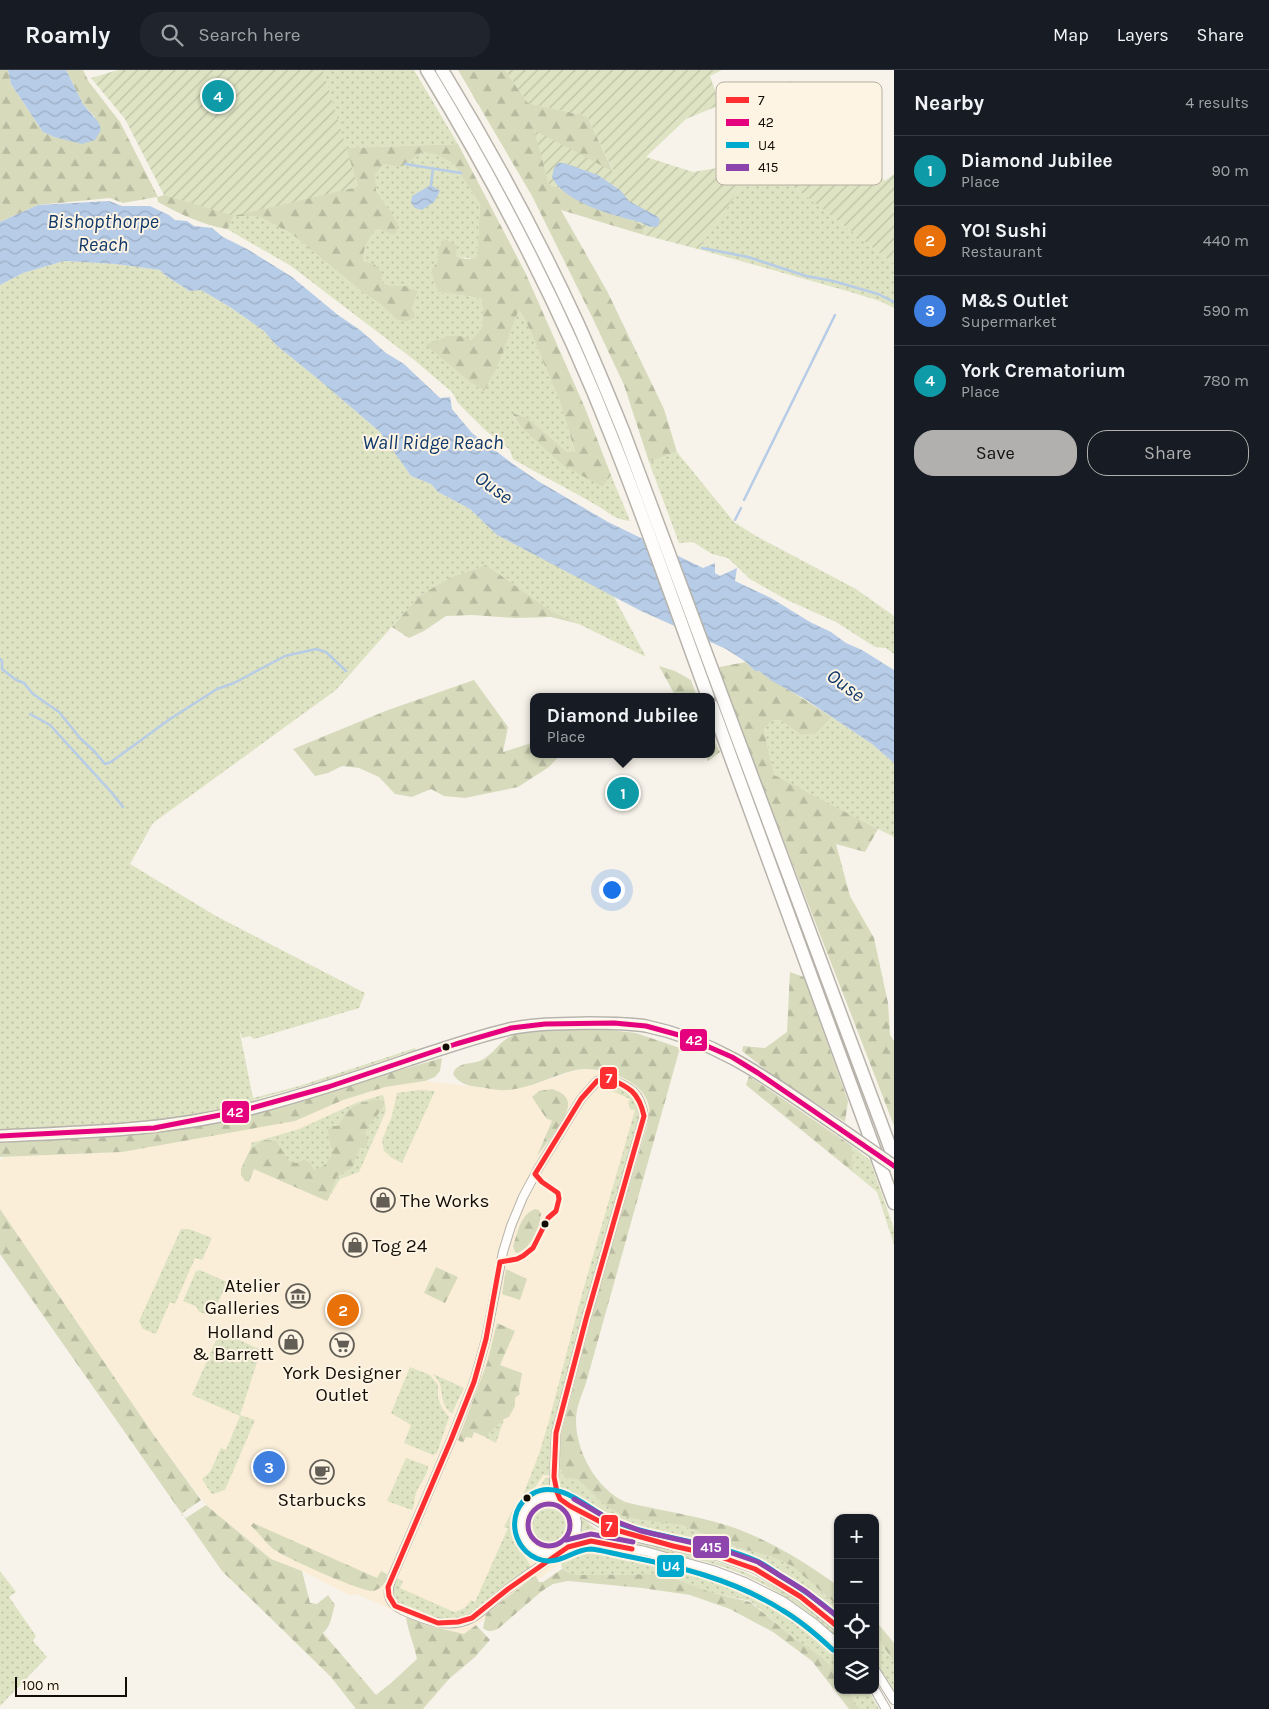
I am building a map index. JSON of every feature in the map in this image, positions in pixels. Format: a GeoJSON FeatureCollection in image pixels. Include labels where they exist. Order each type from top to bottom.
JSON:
{"type":"FeatureCollection","features":[{"type":"Feature","properties":{"kind":"highway"},"geometry":{"type":"LineString","coordinates":[[427,70],[519,230],[618,435],[735,730],[894,1158]]}},
{"type":"Feature","properties":{"kind":"highway"},"geometry":{"type":"LineString","coordinates":[[442,70],[529,224],[578,325],[707,693]]}},
{"type":"Feature","properties":{"kind":"highway"},"geometry":{"type":"LineString","coordinates":[[715,714],[894,1203]]}},
{"type":"Feature","properties":{"kind":"main road"},"geometry":{"type":"LineString","coordinates":[[0,1136],[154,1128],[241,1112],[328,1087],[456,1044],[511,1028],[545,1024],[604,1023],[646,1026],[703,1043],[745,1064],[894,1166]]}},
{"type":"Feature","properties":{"kind":"street"},"geometry":{"type":"LineString","coordinates":[[560,1499],[554,1484],[556,1432],[644,1116],[642,1104],[631,1088],[608,1078],[597,1081],[582,1099],[535,1174],[520,1204],[502,1257],[486,1339],[476,1376],[452,1440],[388,1587],[389,1596],[395,1606],[407,1612],[438,1623],[458,1622],[472,1618],[559,1552],[580,1543],[591,1542],[645,1551],[713,1570],[745,1582],[783,1602],[814,1623],[834,1640]]}},
{"type":"Feature","properties":{"kind":"street"},"geometry":{"type":"LineString","coordinates":[[559,1552],[539,1552],[524,1539],[521,1529],[525,1510],[540,1498],[560,1499],[604,1525],[631,1535],[718,1556],[755,1569],[801,1597],[834,1624]]}},
{"type":"Feature","properties":{"kind":"street"},"geometry":{"type":"LineString","coordinates":[[568,1547],[574,1540],[578,1522],[570,1506]]}},
{"type":"Feature","properties":{"kind":"street"},"geometry":{"type":"LineString","coordinates":[[879,1676],[894,1700]]}},
{"type":"Feature","properties":{"kind":"street"},"geometry":{"type":"LineString","coordinates":[[877,1694],[886,1709]]}},
{"type":"Feature","properties":{"kind":"shaded area"},"geometry":{"type":"Polygon","coordinates":[[[591,1069],[611,1073],[631,1082],[642,1092],[650,1107],[647,1126],[600,1285],[561,1434],[559,1467],[565,1478],[580,1549],[464,1634],[426,1625],[359,1595],[349,1595],[302,1571],[271,1559],[206,1505],[153,1434],[0,1209],[0,1163],[3,1157],[122,1152],[343,1100],[385,1087],[425,1081],[506,1090],[541,1082],[577,1070],[591,1069]]]}},
{"type":"Feature","properties":{"kind":"green space"},"geometry":{"type":"Polygon","coordinates":[[[0,70],[8,70],[11,84],[43,132],[68,140],[95,117],[83,104],[66,70],[83,70],[89,82],[120,122],[158,197],[164,195],[358,187],[346,148],[458,144],[525,272],[585,408],[611,475],[603,487],[564,466],[521,427],[512,413],[529,419],[567,452],[575,452],[559,399],[526,321],[519,309],[497,368],[484,391],[470,382],[426,345],[454,336],[465,337],[471,340],[482,328],[483,310],[481,298],[438,292],[431,269],[437,263],[438,249],[445,239],[457,246],[456,256],[466,259],[477,258],[480,204],[453,163],[437,155],[422,152],[401,167],[384,164],[375,175],[376,191],[398,223],[395,235],[377,228],[367,243],[363,261],[375,265],[383,274],[381,282],[391,286],[405,286],[418,291],[412,309],[415,317],[407,321],[397,320],[379,303],[362,292],[292,234],[258,216],[234,216],[227,229],[209,225],[183,215],[158,202],[157,197],[123,203],[110,198],[38,205],[0,222],[0,70]]]}},
{"type":"Feature","properties":{"kind":"green space"},"geometry":{"type":"Polygon","coordinates":[[[118,70],[323,70],[358,187],[234,216],[164,195],[125,119],[91,78],[118,70]]]}},
{"type":"Feature","properties":{"kind":"green space"},"geometry":{"type":"Polygon","coordinates":[[[323,70],[414,70],[458,144],[346,148],[323,70]]]}},
{"type":"Feature","properties":{"kind":"green space"},"geometry":{"type":"Polygon","coordinates":[[[458,70],[505,70],[528,103],[587,116],[614,173],[535,131],[549,184],[643,225],[644,235],[561,210],[607,291],[664,409],[677,452],[649,462],[624,385],[594,321],[532,196],[458,70]]]}},
{"type":"Feature","properties":{"kind":"green space"},"geometry":{"type":"Polygon","coordinates":[[[505,70],[722,70],[710,76],[716,93],[716,107],[686,119],[646,157],[693,172],[716,168],[716,185],[743,185],[698,249],[644,235],[642,225],[549,184],[534,130],[614,172],[587,116],[528,103],[505,70]]]}},
{"type":"Feature","properties":{"kind":"green space"},"geometry":{"type":"Polygon","coordinates":[[[422,152],[437,155],[453,163],[480,204],[477,258],[457,256],[438,249],[437,263],[431,269],[434,282],[438,292],[481,298],[483,310],[482,328],[471,340],[427,345],[470,382],[484,391],[497,368],[519,308],[559,399],[575,453],[567,452],[529,419],[512,414],[521,427],[603,487],[611,475],[630,521],[615,517],[513,459],[510,450],[485,430],[458,403],[452,392],[413,359],[291,266],[227,229],[234,216],[258,216],[292,234],[362,292],[379,303],[397,320],[412,309],[418,291],[405,286],[391,286],[381,282],[383,274],[363,261],[366,243],[371,234],[377,228],[398,223],[375,191],[375,175],[384,164],[413,158],[422,152]]]}},
{"type":"Feature","properties":{"kind":"green space"},"geometry":{"type":"Polygon","coordinates":[[[894,174],[894,264],[791,185],[882,185],[882,178],[885,181],[894,174]]]}},
{"type":"Feature","properties":{"kind":"green space"},"geometry":{"type":"Polygon","coordinates":[[[743,185],[791,185],[894,264],[894,308],[880,301],[847,291],[698,249],[743,185]]]}},
{"type":"Feature","properties":{"kind":"green space"},"geometry":{"type":"Polygon","coordinates":[[[64,261],[116,264],[160,270],[189,291],[201,290],[230,307],[264,331],[276,345],[380,432],[411,476],[431,484],[438,492],[470,509],[497,535],[613,595],[646,657],[550,610],[486,565],[451,577],[419,596],[336,690],[153,823],[130,864],[216,916],[365,993],[359,1008],[254,1039],[250,1036],[242,1038],[239,1029],[253,1098],[299,1086],[415,1048],[418,1056],[414,1051],[409,1052],[330,1079],[254,1100],[255,1104],[200,1116],[112,1126],[0,1133],[0,285],[23,273],[64,261]]]}},
{"type":"Feature","properties":{"kind":"green space"},"geometry":{"type":"Polygon","coordinates":[[[677,452],[734,522],[756,536],[856,589],[894,616],[894,654],[886,648],[875,647],[836,622],[787,600],[750,579],[728,558],[712,554],[693,542],[679,543],[649,462],[677,452]]]}},
{"type":"Feature","properties":{"kind":"green space"},"geometry":{"type":"Polygon","coordinates":[[[486,565],[550,610],[579,624],[551,617],[446,616],[424,631],[409,638],[392,627],[419,596],[451,577],[486,565]]]}},
{"type":"Feature","properties":{"kind":"green space"},"geometry":{"type":"Polygon","coordinates":[[[746,662],[755,671],[759,671],[832,717],[815,734],[801,735],[780,720],[771,721],[764,729],[774,775],[878,829],[865,852],[836,844],[850,896],[874,938],[888,1003],[890,1035],[894,1041],[894,1126],[783,840],[719,667],[746,662]]]}},
{"type":"Feature","properties":{"kind":"green space"},"geometry":{"type":"Polygon","coordinates":[[[659,666],[675,671],[691,680],[696,693],[674,693],[659,666]]]}},
{"type":"Feature","properties":{"kind":"green space"},"geometry":{"type":"Polygon","coordinates":[[[474,680],[508,727],[503,752],[530,743],[530,758],[557,758],[549,767],[518,787],[465,798],[444,796],[431,789],[412,797],[395,794],[379,777],[359,768],[342,766],[328,773],[315,776],[293,749],[388,710],[474,680]]]}},
{"type":"Feature","properties":{"kind":"green space"},"geometry":{"type":"Polygon","coordinates":[[[832,717],[872,744],[894,763],[894,837],[774,776],[764,728],[771,721],[780,720],[801,735],[814,734],[832,717]]]}},
{"type":"Feature","properties":{"kind":"green space"},"geometry":{"type":"Polygon","coordinates":[[[715,743],[720,752],[715,756],[715,743]]]}},
{"type":"Feature","properties":{"kind":"green space"},"geometry":{"type":"Polygon","coordinates":[[[790,972],[804,977],[848,1101],[845,1122],[775,1077],[742,1051],[743,1046],[765,1048],[787,1032],[790,972]]]}},
{"type":"Feature","properties":{"kind":"green space"},"geometry":{"type":"Polygon","coordinates":[[[555,1029],[601,1029],[636,1033],[680,1048],[577,1410],[577,1432],[584,1456],[590,1468],[605,1488],[625,1502],[726,1525],[770,1543],[834,1583],[834,1603],[792,1566],[772,1557],[736,1547],[681,1525],[623,1516],[601,1502],[576,1479],[565,1478],[559,1467],[561,1434],[600,1285],[647,1126],[649,1107],[646,1097],[639,1089],[620,1076],[609,1072],[586,1069],[576,1070],[533,1085],[503,1090],[468,1085],[458,1080],[453,1074],[461,1065],[478,1062],[486,1058],[505,1039],[525,1032],[555,1029]]]}},
{"type":"Feature","properties":{"kind":"green space"},"geometry":{"type":"Polygon","coordinates":[[[442,1058],[440,1071],[435,1077],[425,1081],[385,1087],[343,1100],[295,1121],[122,1152],[0,1157],[0,1143],[147,1133],[215,1122],[442,1058]]]}},
{"type":"Feature","properties":{"kind":"green space"},"geometry":{"type":"Polygon","coordinates":[[[749,1076],[852,1146],[853,1172],[746,1085],[749,1076]]]}},
{"type":"Feature","properties":{"kind":"green space"},"geometry":{"type":"Polygon","coordinates":[[[609,1083],[628,1092],[632,1096],[638,1106],[639,1120],[580,1323],[552,1435],[549,1475],[543,1475],[532,1492],[523,1495],[539,1454],[549,1421],[580,1301],[635,1110],[630,1109],[628,1103],[630,1099],[603,1087],[594,1087],[598,1084],[609,1083]]]}},
{"type":"Feature","properties":{"kind":"green space"},"geometry":{"type":"Polygon","coordinates":[[[552,1089],[560,1092],[568,1100],[567,1110],[562,1121],[537,1156],[552,1121],[546,1118],[532,1097],[539,1091],[552,1089]]]}},
{"type":"Feature","properties":{"kind":"green space"},"geometry":{"type":"Polygon","coordinates":[[[419,1090],[435,1091],[402,1163],[384,1151],[382,1140],[392,1116],[397,1093],[419,1090]]]}},
{"type":"Feature","properties":{"kind":"green space"},"geometry":{"type":"Polygon","coordinates":[[[382,1095],[386,1111],[359,1172],[340,1179],[327,1201],[243,1164],[251,1149],[251,1143],[299,1129],[358,1102],[382,1095]]]}},
{"type":"Feature","properties":{"kind":"green space"},"geometry":{"type":"Polygon","coordinates":[[[373,1100],[381,1100],[384,1104],[365,1132],[368,1141],[366,1147],[360,1148],[352,1168],[337,1176],[327,1201],[254,1169],[249,1182],[245,1181],[241,1175],[241,1169],[251,1148],[265,1140],[276,1141],[289,1161],[296,1163],[304,1160],[310,1163],[314,1170],[321,1167],[329,1161],[333,1151],[328,1130],[332,1126],[338,1126],[353,1107],[373,1100]]]}},
{"type":"Feature","properties":{"kind":"green space"},"geometry":{"type":"Polygon","coordinates":[[[852,1146],[870,1160],[894,1229],[894,1245],[877,1192],[853,1172],[852,1146]]]}},
{"type":"Feature","properties":{"kind":"green space"},"geometry":{"type":"Polygon","coordinates":[[[0,1209],[153,1434],[201,1500],[182,1513],[0,1254],[0,1209]]]}},
{"type":"Feature","properties":{"kind":"green space"},"geometry":{"type":"Polygon","coordinates":[[[535,1209],[539,1210],[541,1214],[534,1236],[528,1246],[518,1253],[515,1252],[513,1246],[520,1224],[526,1215],[535,1209]]]}},
{"type":"Feature","properties":{"kind":"green space"},"geometry":{"type":"Polygon","coordinates":[[[181,1229],[189,1229],[212,1238],[202,1260],[195,1258],[175,1304],[170,1302],[156,1334],[143,1329],[139,1321],[181,1229]]]}},
{"type":"Feature","properties":{"kind":"green space"},"geometry":{"type":"Polygon","coordinates":[[[436,1267],[458,1277],[445,1303],[424,1293],[436,1267]]]}},
{"type":"Feature","properties":{"kind":"green space"},"geometry":{"type":"Polygon","coordinates":[[[506,1269],[527,1279],[520,1300],[502,1294],[506,1269]]]}},
{"type":"Feature","properties":{"kind":"green space"},"geometry":{"type":"Polygon","coordinates":[[[200,1270],[227,1282],[212,1317],[198,1311],[197,1307],[183,1301],[196,1271],[200,1270]]]}},
{"type":"Feature","properties":{"kind":"green space"},"geometry":{"type":"Polygon","coordinates":[[[497,1323],[515,1331],[500,1365],[522,1373],[520,1394],[515,1398],[515,1406],[509,1417],[504,1419],[485,1437],[474,1432],[472,1438],[466,1437],[463,1443],[458,1440],[487,1363],[497,1323]]]}},
{"type":"Feature","properties":{"kind":"green space"},"geometry":{"type":"Polygon","coordinates":[[[220,1331],[261,1350],[240,1415],[255,1420],[225,1490],[213,1494],[202,1479],[210,1472],[221,1448],[226,1450],[240,1416],[192,1395],[220,1331]]]}},
{"type":"Feature","properties":{"kind":"green space"},"geometry":{"type":"Polygon","coordinates":[[[410,1367],[430,1375],[438,1385],[438,1398],[442,1408],[449,1417],[437,1453],[433,1455],[404,1443],[411,1425],[391,1413],[410,1367]]]}},
{"type":"Feature","properties":{"kind":"green space"},"geometry":{"type":"Polygon","coordinates":[[[433,1374],[464,1388],[452,1413],[444,1404],[440,1384],[433,1374]]]}},
{"type":"Feature","properties":{"kind":"green space"},"geometry":{"type":"Polygon","coordinates":[[[504,1419],[496,1443],[485,1437],[504,1419]]]}},
{"type":"Feature","properties":{"kind":"green space"},"geometry":{"type":"Polygon","coordinates":[[[406,1458],[428,1466],[427,1473],[416,1493],[412,1510],[387,1501],[406,1458]]]}},
{"type":"Feature","properties":{"kind":"green space"},"geometry":{"type":"Polygon","coordinates":[[[559,1467],[565,1478],[576,1479],[601,1502],[661,1522],[681,1525],[736,1547],[772,1557],[792,1566],[834,1603],[834,1619],[798,1590],[756,1567],[710,1550],[624,1530],[605,1522],[565,1496],[559,1486],[559,1467]]]}},
{"type":"Feature","properties":{"kind":"green space"},"geometry":{"type":"Polygon","coordinates":[[[545,1478],[549,1478],[549,1485],[552,1491],[542,1492],[531,1497],[539,1489],[545,1478]]]}},
{"type":"Feature","properties":{"kind":"green space"},"geometry":{"type":"Polygon","coordinates":[[[516,1503],[519,1503],[511,1522],[511,1530],[513,1537],[531,1567],[473,1611],[454,1619],[446,1620],[430,1617],[397,1601],[393,1595],[396,1578],[403,1581],[400,1588],[454,1612],[464,1608],[471,1600],[475,1602],[508,1528],[504,1527],[516,1503]]]}},
{"type":"Feature","properties":{"kind":"green space"},"geometry":{"type":"Polygon","coordinates":[[[554,1503],[558,1504],[568,1513],[571,1517],[571,1535],[562,1545],[554,1549],[544,1549],[536,1545],[527,1535],[526,1521],[530,1513],[540,1504],[554,1503]]]}},
{"type":"Feature","properties":{"kind":"green space"},"geometry":{"type":"Polygon","coordinates":[[[206,1505],[271,1559],[302,1571],[310,1603],[317,1604],[328,1595],[335,1605],[330,1624],[323,1633],[376,1695],[417,1659],[406,1617],[426,1625],[464,1634],[476,1625],[490,1640],[475,1657],[449,1679],[423,1709],[356,1709],[331,1677],[222,1571],[183,1516],[186,1518],[206,1505]]]}},
{"type":"Feature","properties":{"kind":"green space"},"geometry":{"type":"Polygon","coordinates":[[[582,1518],[597,1530],[609,1535],[700,1557],[737,1569],[792,1597],[824,1622],[834,1631],[834,1635],[816,1619],[791,1601],[737,1572],[703,1561],[613,1541],[581,1538],[582,1518]]]}},
{"type":"Feature","properties":{"kind":"green space"},"geometry":{"type":"Polygon","coordinates":[[[253,1523],[377,1578],[381,1571],[387,1574],[386,1582],[373,1591],[366,1590],[323,1573],[273,1549],[251,1526],[253,1523]]]}},
{"type":"Feature","properties":{"kind":"green space"},"geometry":{"type":"Polygon","coordinates":[[[589,1547],[676,1565],[718,1577],[777,1603],[805,1622],[834,1650],[834,1670],[822,1657],[795,1639],[750,1601],[713,1593],[662,1574],[584,1575],[572,1574],[562,1569],[561,1564],[580,1549],[589,1547]]]}},
{"type":"Feature","properties":{"kind":"green space"},"geometry":{"type":"Polygon","coordinates":[[[562,1569],[572,1574],[584,1575],[662,1574],[713,1593],[750,1602],[795,1639],[822,1657],[834,1670],[834,1690],[812,1661],[773,1632],[730,1609],[690,1595],[568,1581],[553,1584],[542,1591],[499,1628],[487,1631],[483,1628],[486,1614],[533,1577],[536,1576],[539,1582],[543,1582],[562,1569]]]}},
{"type":"Feature","properties":{"kind":"green space"},"geometry":{"type":"Polygon","coordinates":[[[0,1571],[16,1592],[9,1597],[36,1636],[33,1641],[47,1657],[0,1706],[0,1571]]]}},
{"type":"Feature","properties":{"kind":"green space"},"geometry":{"type":"Polygon","coordinates":[[[879,1625],[894,1643],[894,1662],[879,1640],[879,1625]]]}},
{"type":"Feature","properties":{"kind":"green space"},"geometry":{"type":"Polygon","coordinates":[[[879,1640],[894,1662],[894,1693],[879,1670],[879,1640]]]}},
{"type":"Feature","properties":{"kind":"green space"},"geometry":{"type":"Polygon","coordinates":[[[837,1694],[850,1694],[859,1709],[849,1709],[837,1694]]]}},
{"type":"Feature","properties":{"kind":"green space"},"geometry":{"type":"Polygon","coordinates":[[[850,1694],[870,1694],[879,1709],[859,1709],[850,1694]]]}},
{"type":"Feature","properties":{"kind":"water"},"geometry":{"type":"Polygon","coordinates":[[[8,70],[66,70],[83,104],[99,123],[101,130],[95,140],[82,144],[54,137],[43,132],[11,84],[8,70]]]}},
{"type":"Feature","properties":{"kind":"water"},"geometry":{"type":"Polygon","coordinates":[[[558,163],[564,163],[598,175],[621,191],[629,201],[658,217],[660,220],[658,226],[650,226],[614,215],[589,206],[566,194],[552,177],[554,168],[558,163]]]}},
{"type":"Feature","properties":{"kind":"water"},"geometry":{"type":"Polygon","coordinates":[[[431,185],[440,191],[434,202],[422,210],[415,208],[411,203],[412,196],[431,185]]]}},
{"type":"Feature","properties":{"kind":"water","name":"Wall Ridge Reach"},"geometry":{"type":"Polygon","coordinates":[[[109,201],[122,206],[150,206],[175,220],[187,221],[194,226],[212,228],[223,237],[247,249],[292,277],[338,315],[360,330],[386,353],[404,364],[440,398],[450,397],[452,409],[472,433],[538,481],[608,522],[703,568],[715,563],[715,573],[720,576],[737,568],[735,581],[771,598],[894,670],[894,763],[872,744],[805,699],[772,681],[759,671],[755,671],[746,662],[726,649],[641,611],[497,535],[470,509],[438,492],[431,484],[411,476],[380,432],[276,345],[264,331],[230,307],[201,290],[189,291],[160,270],[116,264],[64,261],[23,273],[0,285],[0,222],[38,205],[109,201]]]}},
{"type":"Feature","properties":{"kind":"waterway"},"geometry":{"type":"LineString","coordinates":[[405,164],[461,173]]}},
{"type":"Feature","properties":{"kind":"waterway"},"geometry":{"type":"LineString","coordinates":[[431,185],[433,168]]}},
{"type":"Feature","properties":{"kind":"waterway"},"geometry":{"type":"LineString","coordinates":[[702,248],[748,257],[806,276],[833,281],[878,294],[894,302]]}},
{"type":"Feature","properties":{"kind":"waterway"},"geometry":{"type":"LineString","coordinates":[[744,500],[835,315]]}},
{"type":"Feature","properties":{"kind":"waterway"},"geometry":{"type":"LineString","coordinates":[[735,520],[741,508]]}},
{"type":"Feature","properties":{"kind":"waterway"},"geometry":{"type":"LineString","coordinates":[[0,659],[2,661],[2,669],[16,680],[24,683],[33,694],[59,712],[105,764],[111,762],[170,719],[217,689],[234,683],[285,656],[316,649],[326,652],[346,671]]}},
{"type":"Feature","properties":{"kind":"waterway"},"geometry":{"type":"LineString","coordinates":[[30,714],[50,725],[123,807]]}},
{"type":"Feature","properties":{"kind":"transit line","name":"42"},"geometry":{"type":"LineString","coordinates":[[0,1136],[154,1128],[241,1111],[328,1087],[456,1044],[511,1028],[545,1024],[614,1023],[646,1026],[686,1037],[732,1057],[894,1166]]}},
{"type":"Feature","properties":{"kind":"transit line","name":"7"},"geometry":{"type":"LineString","coordinates":[[500,1262],[517,1259],[533,1248],[548,1218],[556,1211],[559,1199],[558,1193],[542,1182],[535,1174],[581,1099],[597,1081],[608,1078],[632,1091],[639,1101],[644,1116],[586,1319],[556,1433],[554,1477],[557,1492],[560,1499],[570,1506],[616,1530],[718,1556],[755,1569],[801,1597],[834,1624]]}},
{"type":"Feature","properties":{"kind":"transit line","name":"7"},"geometry":{"type":"LineString","coordinates":[[500,1262],[486,1339],[474,1382],[388,1587],[389,1596],[395,1606],[438,1623],[458,1622],[472,1618],[508,1589],[568,1547],[591,1541],[632,1549]]}},
{"type":"Feature","properties":{"kind":"transit line","name":"U4"},"geometry":{"type":"LineString","coordinates":[[833,1650],[809,1628],[782,1610],[744,1590],[704,1575],[663,1564],[591,1549],[554,1561],[536,1558],[527,1552],[520,1543],[516,1533],[515,1522],[517,1512],[523,1502],[532,1494],[542,1490],[563,1492],[611,1520],[629,1527],[721,1549],[757,1561],[802,1589],[834,1614]]}},
{"type":"Feature","properties":{"kind":"transit line","name":"415"},"geometry":{"type":"LineString","coordinates":[[574,1499],[607,1518],[641,1531],[720,1549],[758,1562],[805,1591],[834,1614]]}},
{"type":"Feature","properties":{"kind":"transit line","name":"415"},"geometry":{"type":"LineString","coordinates":[[549,1504],[564,1510],[570,1525],[564,1540],[549,1546],[534,1540],[528,1525],[534,1510],[549,1504]]}},
{"type":"Feature","properties":{"kind":"transit line","name":"415"},"geometry":{"type":"LineString","coordinates":[[566,1540],[591,1534],[633,1542]]}},
{"type":"Feature","properties":{"kind":"place","name":"York Crematorium"},"geometry":{"type":"Point","coordinates":[218,96]}},
{"type":"Feature","properties":{"kind":"place","name":"Diamond Jubilee"},"geometry":{"type":"Point","coordinates":[623,793]}},
{"type":"Feature","properties":{"kind":"place","name":"The Works"},"geometry":{"type":"Point","coordinates":[383,1200]}},
{"type":"Feature","properties":{"kind":"place","name":"Tog 24"},"geometry":{"type":"Point","coordinates":[355,1245]}},
{"type":"Feature","properties":{"kind":"place","name":"Atelier Galleries"},"geometry":{"type":"Point","coordinates":[298,1296]}},
{"type":"Feature","properties":{"kind":"place","name":"YO! Sushi"},"geometry":{"type":"Point","coordinates":[343,1310]}},
{"type":"Feature","properties":{"kind":"place","name":"Holland & Barrett"},"geometry":{"type":"Point","coordinates":[291,1342]}},
{"type":"Feature","properties":{"kind":"place","name":"York Designer Outlet"},"geometry":{"type":"Point","coordinates":[342,1345]}},
{"type":"Feature","properties":{"kind":"place","name":"M&S Outlet"},"geometry":{"type":"Point","coordinates":[269,1467]}},
{"type":"Feature","properties":{"kind":"place","name":"Starbucks"},"geometry":{"type":"Point","coordinates":[322,1472]}},
{"type":"Feature","properties":{"kind":"water label","name":"Bishopthorpe Reach"},"geometry":{"type":"Point","coordinates":[103,232]}},
{"type":"Feature","properties":{"kind":"water label","name":"Ouse"},"geometry":{"type":"Point","coordinates":[494,487]}},
{"type":"Feature","properties":{"kind":"water label","name":"Ouse"},"geometry":{"type":"Point","coordinates":[846,685]}}]}
